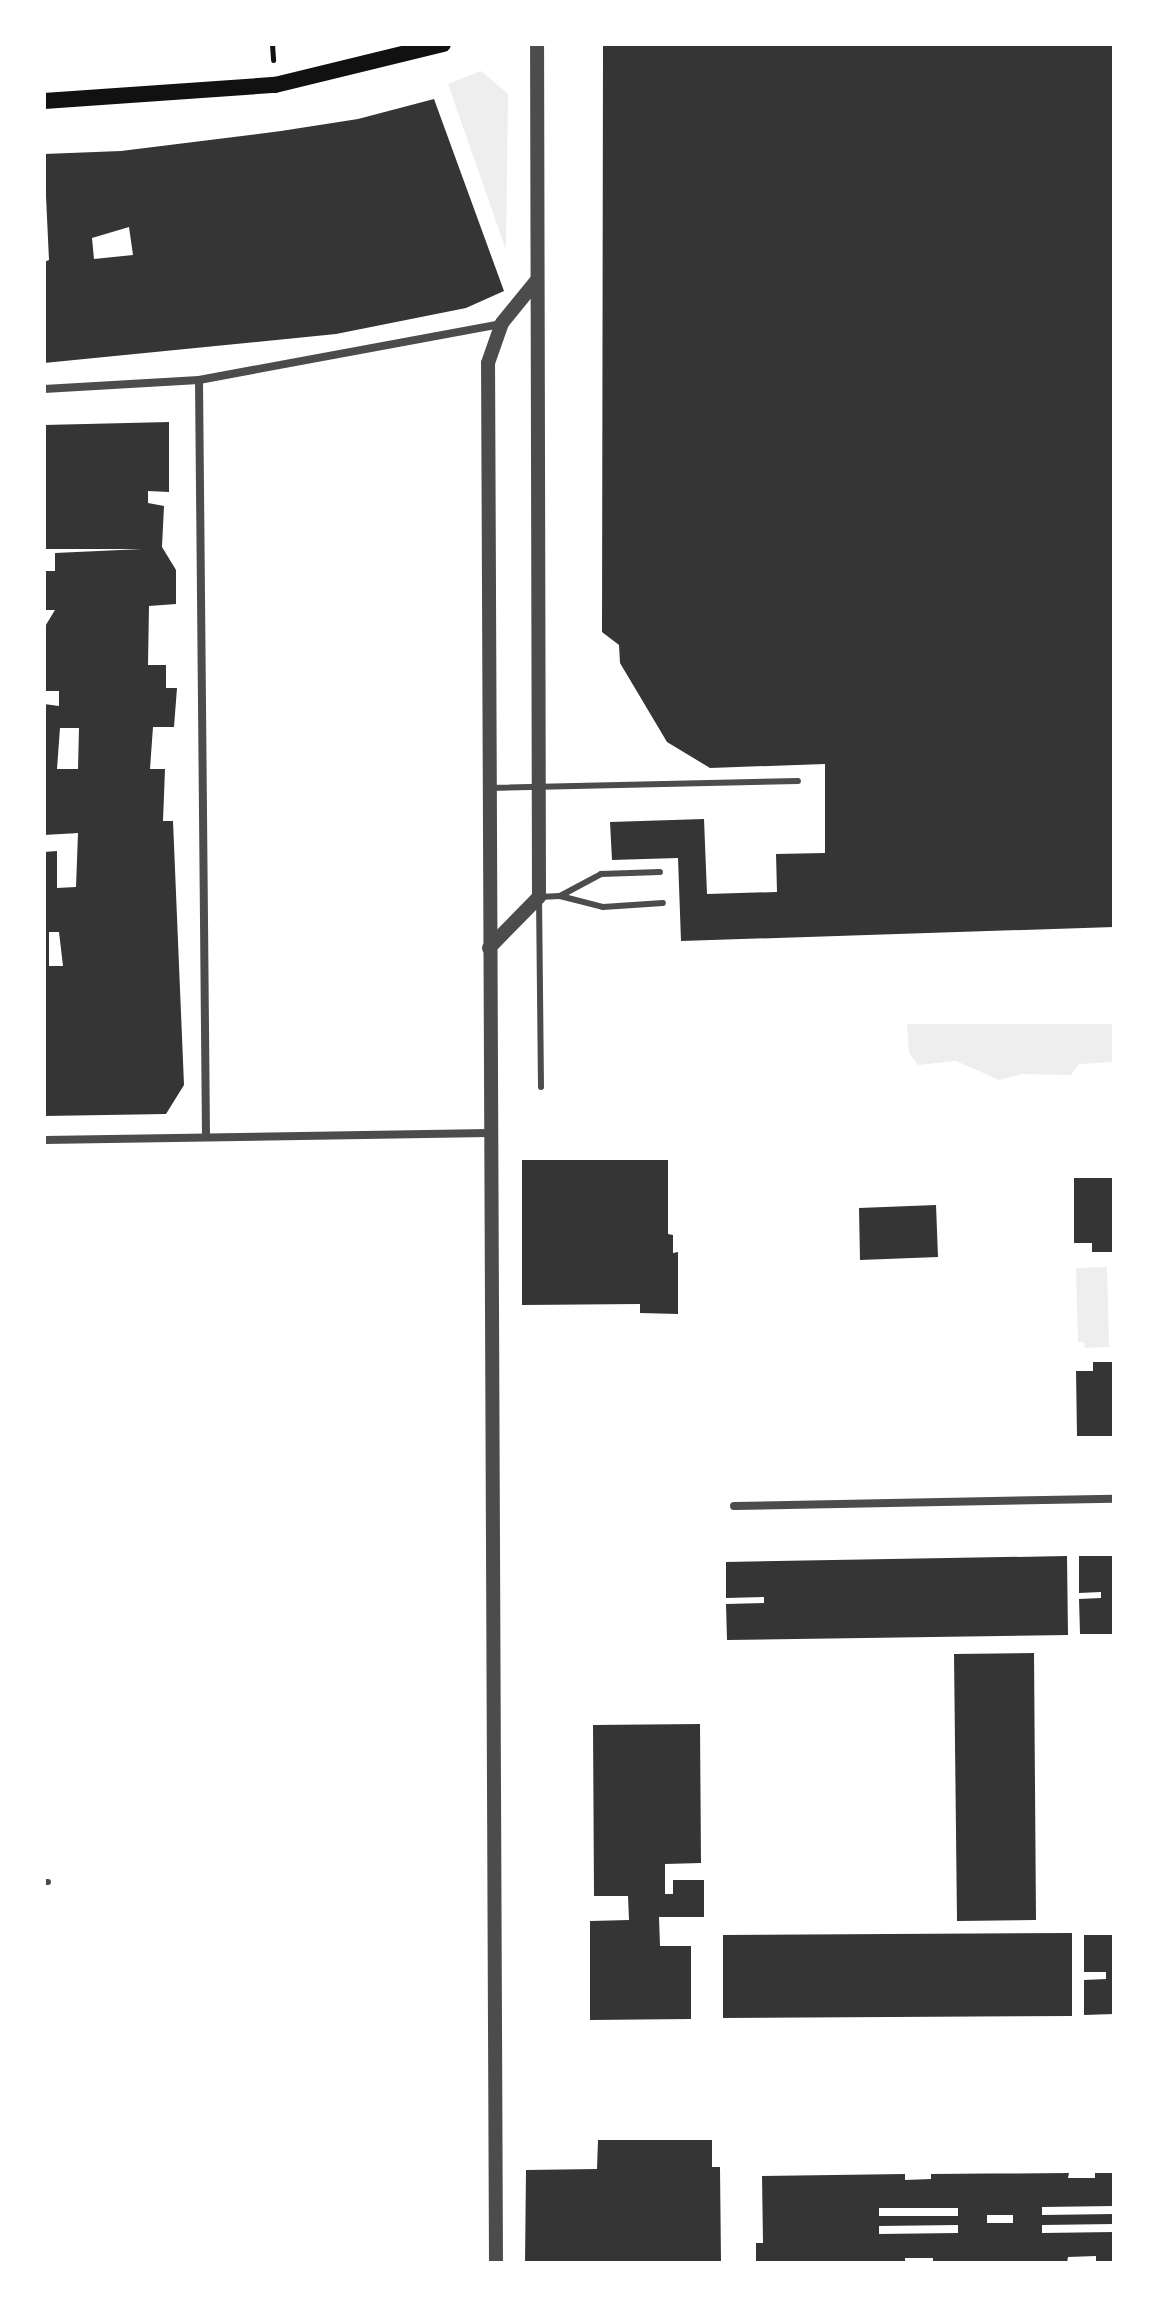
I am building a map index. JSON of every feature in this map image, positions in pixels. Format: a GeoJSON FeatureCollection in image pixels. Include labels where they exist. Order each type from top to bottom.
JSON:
{"type":"FeatureCollection","features":[{"type":"Feature","properties":{"kind":"main road"},"geometry":{"type":"LineString","coordinates":[[44,101],[275,85],[443,44]]}},
{"type":"Feature","properties":{"kind":"street"},"geometry":{"type":"LineString","coordinates":[[489,948],[539,897],[537,44]]}},
{"type":"Feature","properties":{"kind":"street"},"geometry":{"type":"LineString","coordinates":[[496,2263],[488,363],[502,323],[537,280]]}},
{"type":"Feature","properties":{"kind":"street"},"geometry":{"type":"LineString","coordinates":[[44,389],[199,380],[502,323]]}},
{"type":"Feature","properties":{"kind":"street"},"geometry":{"type":"LineString","coordinates":[[199,380],[206,1137]]}},
{"type":"Feature","properties":{"kind":"street"},"geometry":{"type":"LineString","coordinates":[[44,1140],[489,1133]]}},
{"type":"Feature","properties":{"kind":"street"},"geometry":{"type":"LineString","coordinates":[[734,1506],[1114,1499]]}},
{"type":"Feature","properties":{"kind":"lane"},"geometry":{"type":"LineString","coordinates":[[489,788],[798,781]]}},
{"type":"Feature","properties":{"kind":"lane"},"geometry":{"type":"LineString","coordinates":[[560,896],[601,874],[660,872]]}},
{"type":"Feature","properties":{"kind":"lane"},"geometry":{"type":"LineString","coordinates":[[541,1087],[539,897],[560,896],[603,907],[663,903]]}},
{"type":"Feature","properties":{"kind":"shaded area"},"geometry":{"type":"Polygon","coordinates":[[[481,71],[508,94],[506,250],[448,84],[481,71]]]}},
{"type":"Feature","properties":{"kind":"shaded area"},"geometry":{"type":"Polygon","coordinates":[[[907,1024],[1114,1024],[1114,1062],[1079,1064],[1071,1075],[1022,1074],[999,1080],[956,1061],[918,1065],[909,1053],[907,1024]]]}},
{"type":"Feature","properties":{"kind":"shaded area"},"geometry":{"type":"Polygon","coordinates":[[[1107,1267],[1109,1347],[1085,1348],[1084,1342],[1078,1342],[1076,1268],[1107,1267]]]}},
{"type":"Feature","properties":{"kind":"building"},"geometry":{"type":"Polygon","coordinates":[[[1114,44],[1114,927],[681,941],[678,858],[612,860],[610,822],[704,819],[707,894],[777,892],[776,854],[825,853],[825,764],[710,768],[667,742],[620,663],[619,645],[602,632],[603,46],[1114,44]]]}},
{"type":"Feature","properties":{"kind":"building"},"geometry":{"type":"Polygon","coordinates":[[[434,99],[504,291],[466,308],[336,334],[44,363],[44,262],[49,260],[44,154],[121,151],[358,119],[434,99]],[[129,227],[92,238],[94,259],[133,255],[129,227]]]}},
{"type":"Feature","properties":{"kind":"building"},"geometry":{"type":"Polygon","coordinates":[[[169,422],[169,492],[148,491],[148,503],[164,506],[162,547],[176,570],[176,604],[149,606],[148,665],[166,665],[166,688],[177,688],[174,727],[153,727],[150,769],[165,769],[163,821],[173,821],[184,1085],[166,1114],[44,1116],[44,852],[57,851],[57,888],[76,887],[78,833],[44,835],[44,704],[59,706],[59,691],[44,691],[44,628],[55,610],[44,610],[44,571],[55,571],[55,553],[142,549],[44,549],[44,425],[169,422]],[[60,728],[57,769],[78,769],[79,728],[60,728]],[[49,932],[49,966],[63,966],[59,932],[49,932]]]}},
{"type":"Feature","properties":{"kind":"building"},"geometry":{"type":"Polygon","coordinates":[[[522,1160],[668,1160],[668,1234],[673,1235],[673,1253],[678,1252],[678,1314],[640,1313],[640,1304],[522,1305],[522,1160]]]}},
{"type":"Feature","properties":{"kind":"building"},"geometry":{"type":"Polygon","coordinates":[[[1074,1178],[1114,1178],[1114,1252],[1092,1252],[1092,1243],[1074,1243],[1074,1178]]]}},
{"type":"Feature","properties":{"kind":"building"},"geometry":{"type":"Polygon","coordinates":[[[936,1205],[938,1257],[860,1260],[859,1208],[936,1205]]]}},
{"type":"Feature","properties":{"kind":"building"},"geometry":{"type":"Polygon","coordinates":[[[1093,1362],[1114,1362],[1114,1436],[1077,1436],[1076,1371],[1093,1371],[1093,1362]]]}},
{"type":"Feature","properties":{"kind":"building"},"geometry":{"type":"Polygon","coordinates":[[[1067,1556],[1068,1635],[727,1640],[726,1604],[764,1603],[764,1597],[726,1598],[726,1562],[1067,1556]]]}},
{"type":"Feature","properties":{"kind":"building"},"geometry":{"type":"Polygon","coordinates":[[[1079,1556],[1114,1556],[1114,1634],[1080,1634],[1079,1599],[1101,1598],[1101,1592],[1079,1593],[1079,1556]]]}},
{"type":"Feature","properties":{"kind":"building"},"geometry":{"type":"Polygon","coordinates":[[[1034,1653],[1036,1920],[957,1921],[954,1654],[1034,1653]]]}},
{"type":"Feature","properties":{"kind":"building"},"geometry":{"type":"Polygon","coordinates":[[[700,1724],[701,1863],[665,1864],[665,1894],[673,1894],[673,1880],[704,1880],[704,1917],[659,1917],[660,1946],[691,1946],[691,2019],[590,2020],[590,1921],[629,1920],[628,1896],[594,1896],[593,1725],[700,1724]]]}},
{"type":"Feature","properties":{"kind":"building"},"geometry":{"type":"Polygon","coordinates":[[[1072,1933],[1072,2016],[723,2018],[723,1935],[1072,1933]]]}},
{"type":"Feature","properties":{"kind":"building"},"geometry":{"type":"Polygon","coordinates":[[[1084,1935],[1114,1935],[1114,2014],[1084,2015],[1084,1980],[1106,1979],[1106,1972],[1084,1972],[1084,1935]]]}},
{"type":"Feature","properties":{"kind":"building"},"geometry":{"type":"Polygon","coordinates":[[[598,2140],[712,2140],[712,2167],[720,2167],[721,2263],[525,2263],[526,2170],[597,2169],[598,2140]]]}},
{"type":"Feature","properties":{"kind":"building"},"geometry":{"type":"Polygon","coordinates":[[[1069,2173],[1068,2178],[1095,2178],[1095,2173],[1114,2173],[1114,2206],[1042,2207],[1042,2215],[1114,2214],[1114,2224],[1042,2225],[1042,2233],[1114,2232],[1114,2263],[1096,2263],[1096,2256],[1068,2257],[1067,2263],[933,2263],[933,2258],[905,2258],[905,2263],[756,2263],[756,2243],[763,2243],[762,2176],[905,2174],[905,2180],[931,2179],[931,2174],[1069,2173]],[[879,2208],[879,2216],[958,2216],[958,2208],[879,2208]],[[987,2215],[987,2223],[1013,2223],[1013,2215],[987,2215]],[[958,2225],[879,2226],[879,2234],[958,2233],[958,2225]]]}}]}
